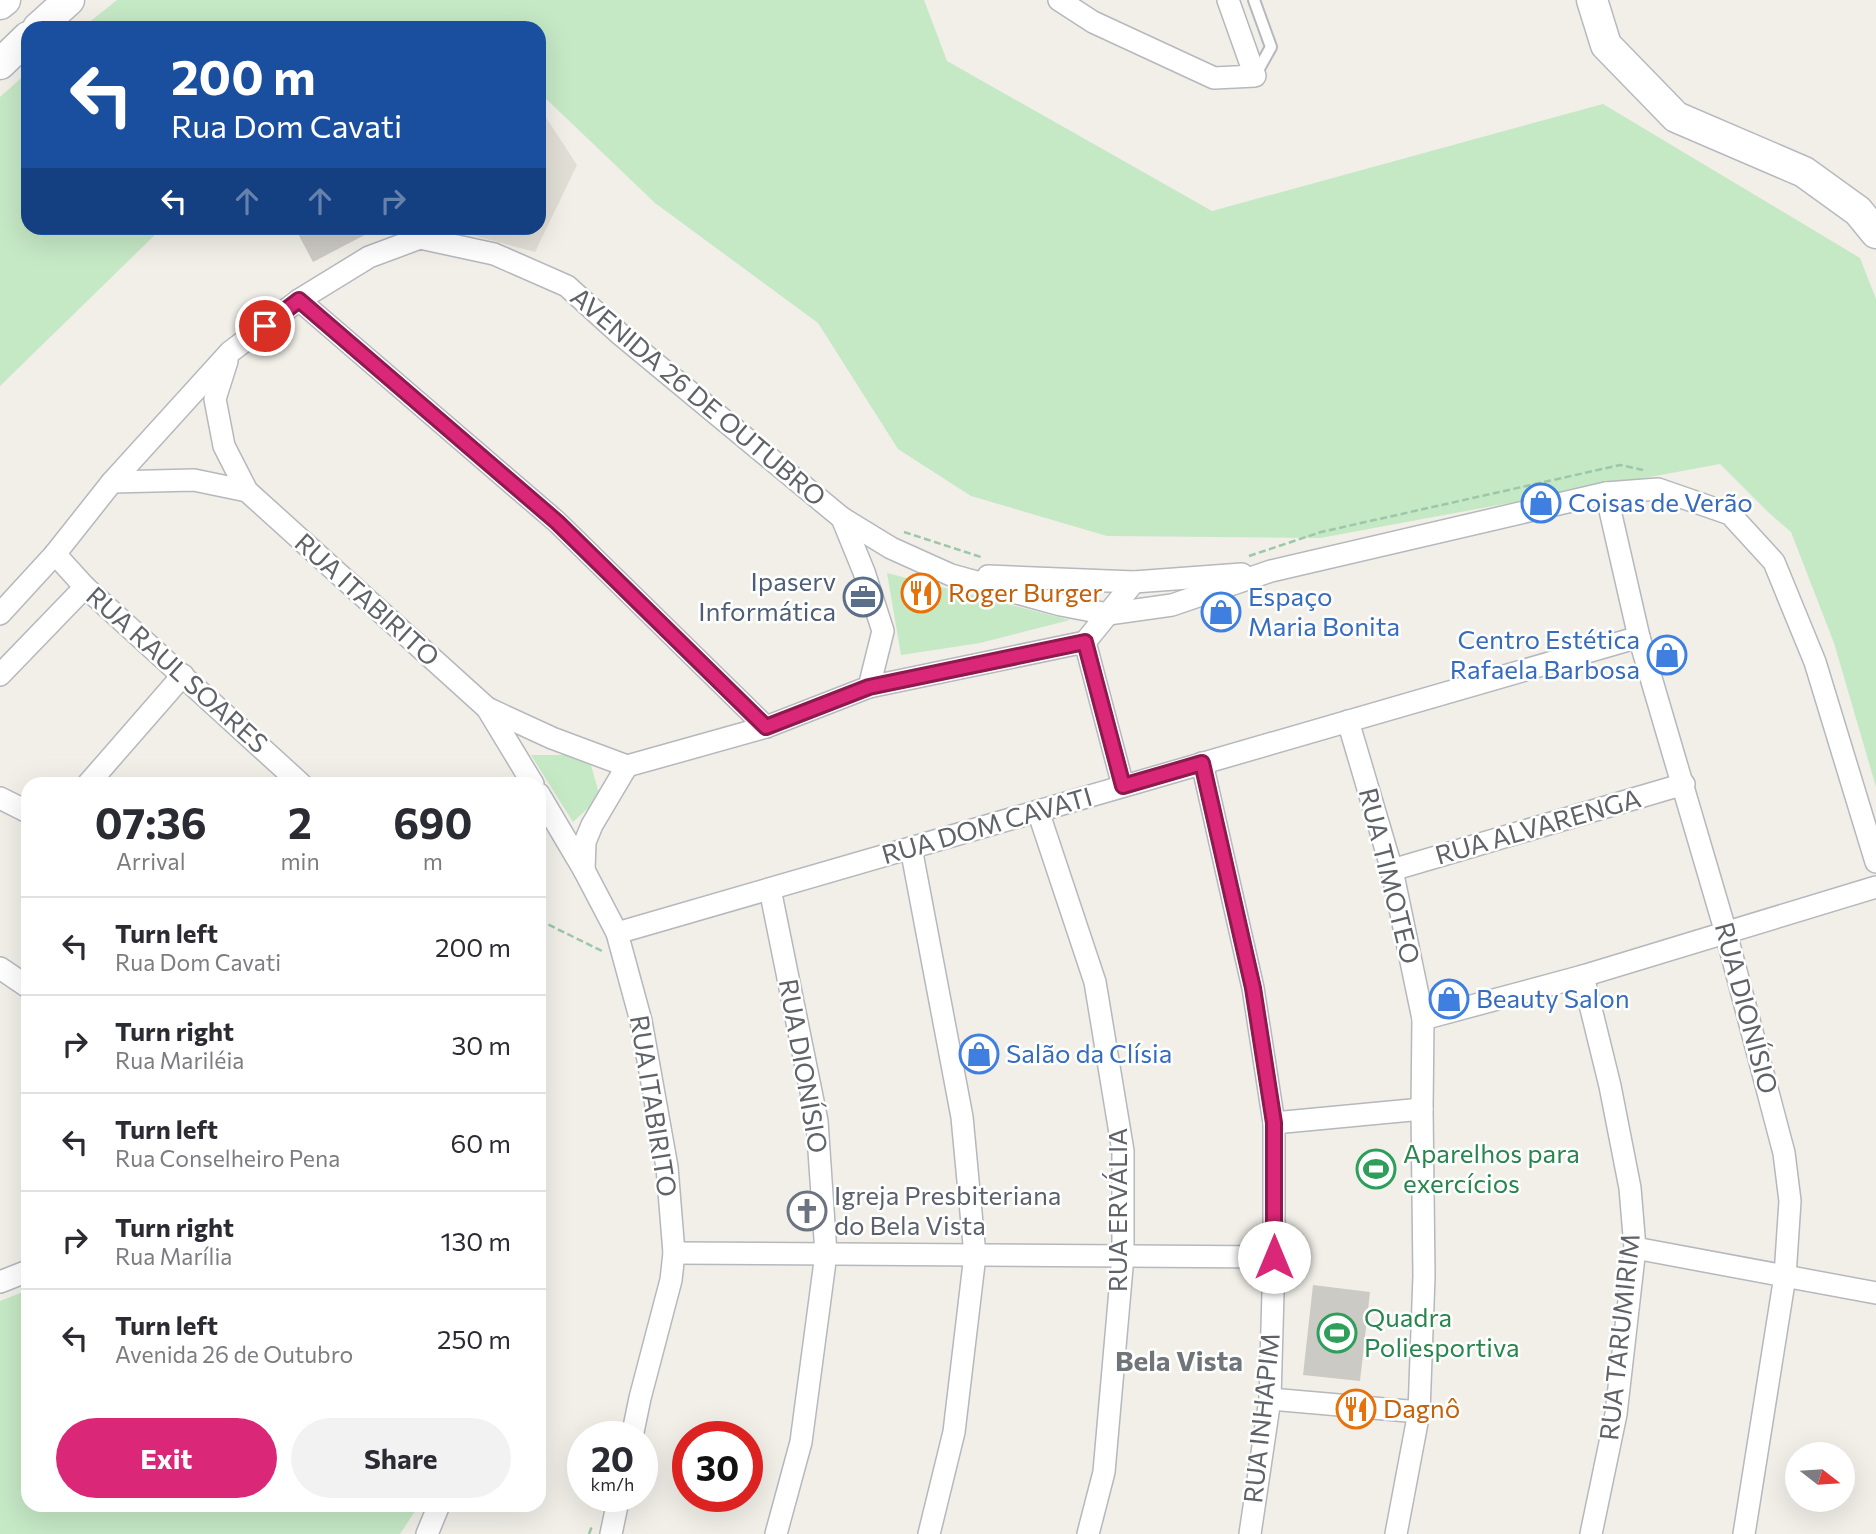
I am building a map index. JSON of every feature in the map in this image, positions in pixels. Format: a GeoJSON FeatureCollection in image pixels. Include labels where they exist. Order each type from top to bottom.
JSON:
{"type":"FeatureCollection","features":[{"type":"Feature","properties":{"kind":"main road"},"geometry":{"type":"LineString","coordinates":[[0,4],[5,0]]}},
{"type":"Feature","properties":{"kind":"main road"},"geometry":{"type":"LineString","coordinates":[[46,21],[69,0]]}},
{"type":"Feature","properties":{"kind":"main road"},"geometry":{"type":"LineString","coordinates":[[1592,0],[1606,45],[1676,117],[1804,172],[1858,211],[1876,233]]}},
{"type":"Feature","properties":{"kind":"main road"},"geometry":{"type":"LineString","coordinates":[[0,64],[21,44]]}},
{"type":"Feature","properties":{"kind":"street"},"geometry":{"type":"LineString","coordinates":[[1059,0],[1093,22],[1214,78],[1255,76],[1228,0]]}},
{"type":"Feature","properties":{"kind":"street","name":"AVENIDA 26 DE OUTUBRO"},"geometry":{"type":"LineString","coordinates":[[0,614],[55,554],[112,482],[230,352],[299,300],[369,257],[420,238],[494,254],[567,286],[621,335],[842,518],[891,548],[951,575],[1061,605],[1108,614],[1172,606],[1271,571],[1606,493],[1658,489],[1730,514],[1774,562],[1815,662],[1876,862]]}},
{"type":"Feature","properties":{"kind":"street"},"geometry":{"type":"LineString","coordinates":[[299,300],[557,522],[766,727]]}},
{"type":"Feature","properties":{"kind":"street","name":"RUA ITABIRITO"},"geometry":{"type":"LineString","coordinates":[[230,352],[215,399],[224,446],[247,491],[488,708],[529,777]]}},
{"type":"Feature","properties":{"kind":"street"},"geometry":{"type":"LineString","coordinates":[[112,482],[194,480],[247,491]]}},
{"type":"Feature","properties":{"kind":"street","name":"RUA DIONÍSIO"},"geometry":{"type":"LineString","coordinates":[[1606,493],[1639,637],[1726,933],[1784,1153],[1790,1201],[1785,1276],[1744,1534]]}},
{"type":"Feature","properties":{"kind":"street"},"geometry":{"type":"LineString","coordinates":[[842,518],[864,572],[883,631],[869,687]]}},
{"type":"Feature","properties":{"kind":"street","name":"RUA RAUL SOARES"},"geometry":{"type":"LineString","coordinates":[[55,554],[85,587],[293,777]]}},
{"type":"Feature","properties":{"kind":"street","name":"AVENIDA 26 DE OUTUBRO"},"geometry":{"type":"LineString","coordinates":[[951,575],[1134,582],[1271,571]]}},
{"type":"Feature","properties":{"kind":"street"},"geometry":{"type":"LineString","coordinates":[[584,870],[585,842],[592,825],[627,766],[766,727],[869,687],[1085,642],[1134,582]]}},
{"type":"Feature","properties":{"kind":"street"},"geometry":{"type":"LineString","coordinates":[[0,676],[85,587]]}},
{"type":"Feature","properties":{"kind":"street","name":"RUA DOM CAVATI"},"geometry":{"type":"LineString","coordinates":[[608,936],[1639,637]]}},
{"type":"Feature","properties":{"kind":"street"},"geometry":{"type":"LineString","coordinates":[[1085,642],[1123,786]]}},
{"type":"Feature","properties":{"kind":"street"},"geometry":{"type":"LineString","coordinates":[[94,777],[183,675]]}},
{"type":"Feature","properties":{"kind":"street","name":"RUA ITABIRITO"},"geometry":{"type":"LineString","coordinates":[[488,708],[552,737],[627,766]]}},
{"type":"Feature","properties":{"kind":"street","name":"RUA TIMOTEO"},"geometry":{"type":"LineString","coordinates":[[1348,721],[1392,870],[1423,1019],[1424,1276],[1419,1412],[1396,1534]]}},
{"type":"Feature","properties":{"kind":"street","name":"RUA INHAPIM"},"geometry":{"type":"LineString","coordinates":[[1202,763],[1253,988],[1274,1123],[1270,1399],[1250,1534]]}},
{"type":"Feature","properties":{"kind":"street","name":"RUA ALVARENGA"},"geometry":{"type":"LineString","coordinates":[[1392,870],[1684,784]]}},
{"type":"Feature","properties":{"kind":"street"},"geometry":{"type":"LineString","coordinates":[[0,798],[21,808]]}},
{"type":"Feature","properties":{"kind":"street","name":"RUA ITABIRITO"},"geometry":{"type":"LineString","coordinates":[[546,806],[584,870],[641,1020],[667,1167],[674,1253],[671,1280],[635,1421]]}},
{"type":"Feature","properties":{"kind":"street","name":"RUA ERVÁLIA"},"geometry":{"type":"LineString","coordinates":[[1038,811],[1095,982],[1123,1151],[1122,1256],[1104,1472],[1088,1534]]}},
{"type":"Feature","properties":{"kind":"street"},"geometry":{"type":"LineString","coordinates":[[911,848],[962,1117],[975,1255],[954,1432],[929,1534]]}},
{"type":"Feature","properties":{"kind":"street"},"geometry":{"type":"LineString","coordinates":[[1423,1019],[1583,976],[1876,887]]}},
{"type":"Feature","properties":{"kind":"street","name":"RUA DIONÍSIO"},"geometry":{"type":"LineString","coordinates":[[770,889],[817,1121],[826,1254],[801,1442],[776,1534]]}},
{"type":"Feature","properties":{"kind":"street"},"geometry":{"type":"LineString","coordinates":[[0,968],[21,983]]}},
{"type":"Feature","properties":{"kind":"street","name":"RUA TARUMIRIM"},"geometry":{"type":"LineString","coordinates":[[1583,976],[1610,1086],[1630,1188],[1635,1248],[1616,1414],[1591,1534]]}},
{"type":"Feature","properties":{"kind":"street"},"geometry":{"type":"LineString","coordinates":[[1274,1123],[1422,1109]]}},
{"type":"Feature","properties":{"kind":"street"},"geometry":{"type":"LineString","coordinates":[[1635,1248],[1876,1293]]}},
{"type":"Feature","properties":{"kind":"street"},"geometry":{"type":"LineString","coordinates":[[674,1253],[1274,1257]]}},
{"type":"Feature","properties":{"kind":"street"},"geometry":{"type":"LineString","coordinates":[[0,1282],[21,1274]]}},
{"type":"Feature","properties":{"kind":"street"},"geometry":{"type":"LineString","coordinates":[[1270,1399],[1419,1412]]}},
{"type":"Feature","properties":{"kind":"street"},"geometry":{"type":"LineString","coordinates":[[427,1534],[436,1512]]}},
{"type":"Feature","properties":{"kind":"street"},"geometry":{"type":"LineString","coordinates":[[611,1534],[616,1512]]}},
{"type":"Feature","properties":{"kind":"lane"},"geometry":{"type":"LineString","coordinates":[[1254,0],[1271,47],[1255,76]]}},
{"type":"Feature","properties":{"kind":"path"},"geometry":{"type":"LineString","coordinates":[[1248,556],[1321,532],[1620,465],[1644,471]]}},
{"type":"Feature","properties":{"kind":"path"},"geometry":{"type":"LineString","coordinates":[[893,528],[985,558]]}},
{"type":"Feature","properties":{"kind":"path"},"geometry":{"type":"LineString","coordinates":[[546,924],[603,952],[608,936]]}},
{"type":"Feature","properties":{"kind":"shaded area"},"geometry":{"type":"Polygon","coordinates":[[[546,118],[577,165],[546,229],[546,118]]]}},
{"type":"Feature","properties":{"kind":"shaded area"},"geometry":{"type":"Polygon","coordinates":[[[472,235],[543,235],[535,252],[472,235]]]}},
{"type":"Feature","properties":{"kind":"green space"},"geometry":{"type":"Polygon","coordinates":[[[117,0],[924,0],[947,61],[1212,211],[1603,104],[1860,258],[1876,299],[1876,787],[1834,643],[1791,532],[1720,464],[1320,538],[1107,536],[971,496],[898,449],[818,323],[655,203],[546,99],[546,21],[91,21],[117,0]]]}},
{"type":"Feature","properties":{"kind":"green space"},"geometry":{"type":"Polygon","coordinates":[[[21,78],[21,235],[155,235],[0,386],[0,97],[21,78]]]}},
{"type":"Feature","properties":{"kind":"green space"},"geometry":{"type":"Polygon","coordinates":[[[887,573],[1070,620],[980,643],[901,655],[887,573]]]}},
{"type":"Feature","properties":{"kind":"green space"},"geometry":{"type":"Polygon","coordinates":[[[531,755],[588,755],[600,797],[573,822],[531,755]]]}},
{"type":"Feature","properties":{"kind":"green space"},"geometry":{"type":"Polygon","coordinates":[[[21,1293],[21,1512],[414,1512],[400,1534],[0,1534],[0,1301],[21,1293]]]}},
{"type":"Feature","properties":{"kind":"building"},"geometry":{"type":"Polygon","coordinates":[[[299,235],[365,235],[313,262],[299,235]]]}},
{"type":"Feature","properties":{"kind":"building","name":"Quadra Poliesportiva"},"geometry":{"type":"Polygon","coordinates":[[[1313,1285],[1370,1292],[1360,1381],[1303,1375],[1313,1285]]]}},
{"type":"Feature","properties":{"kind":"place","name":"Coisas de Verão"},"geometry":{"type":"Point","coordinates":[1541,503]}},
{"type":"Feature","properties":{"kind":"place","name":"Roger Burger"},"geometry":{"type":"Point","coordinates":[921,593]}},
{"type":"Feature","properties":{"kind":"place","name":"Ipaserv Informática"},"geometry":{"type":"Point","coordinates":[863,597]}},
{"type":"Feature","properties":{"kind":"place","name":"Espaço Maria Bonita"},"geometry":{"type":"Point","coordinates":[1221,612]}},
{"type":"Feature","properties":{"kind":"place","name":"Centro Estética Rafaela Barbosa"},"geometry":{"type":"Point","coordinates":[1667,655]}},
{"type":"Feature","properties":{"kind":"place","name":"Beauty Salon"},"geometry":{"type":"Point","coordinates":[1449,999]}},
{"type":"Feature","properties":{"kind":"place","name":"Salão da Clísia"},"geometry":{"type":"Point","coordinates":[979,1054]}},
{"type":"Feature","properties":{"kind":"place","name":"Aparelhos para exercícios"},"geometry":{"type":"Point","coordinates":[1376,1169]}},
{"type":"Feature","properties":{"kind":"place","name":"Igreja Presbiteriana do Bela Vista"},"geometry":{"type":"Point","coordinates":[807,1211]}},
{"type":"Feature","properties":{"kind":"place","name":"Quadra Poliesportiva"},"geometry":{"type":"Point","coordinates":[1337,1333]}},
{"type":"Feature","properties":{"kind":"place","name":"Dagnô"},"geometry":{"type":"Point","coordinates":[1356,1409]}},
{"type":"Feature","properties":{"kind":"district","name":"Bela Vista"},"geometry":{"type":"Point","coordinates":[1179,1361]}},
{"type":"Feature","properties":{"kind":"route"},"geometry":{"type":"LineString","coordinates":[[265,326],[299,300],[557,522],[766,727],[869,687],[1085,642],[1123,786],[1202,763],[1253,988],[1274,1123],[1274,1257]]}}]}
